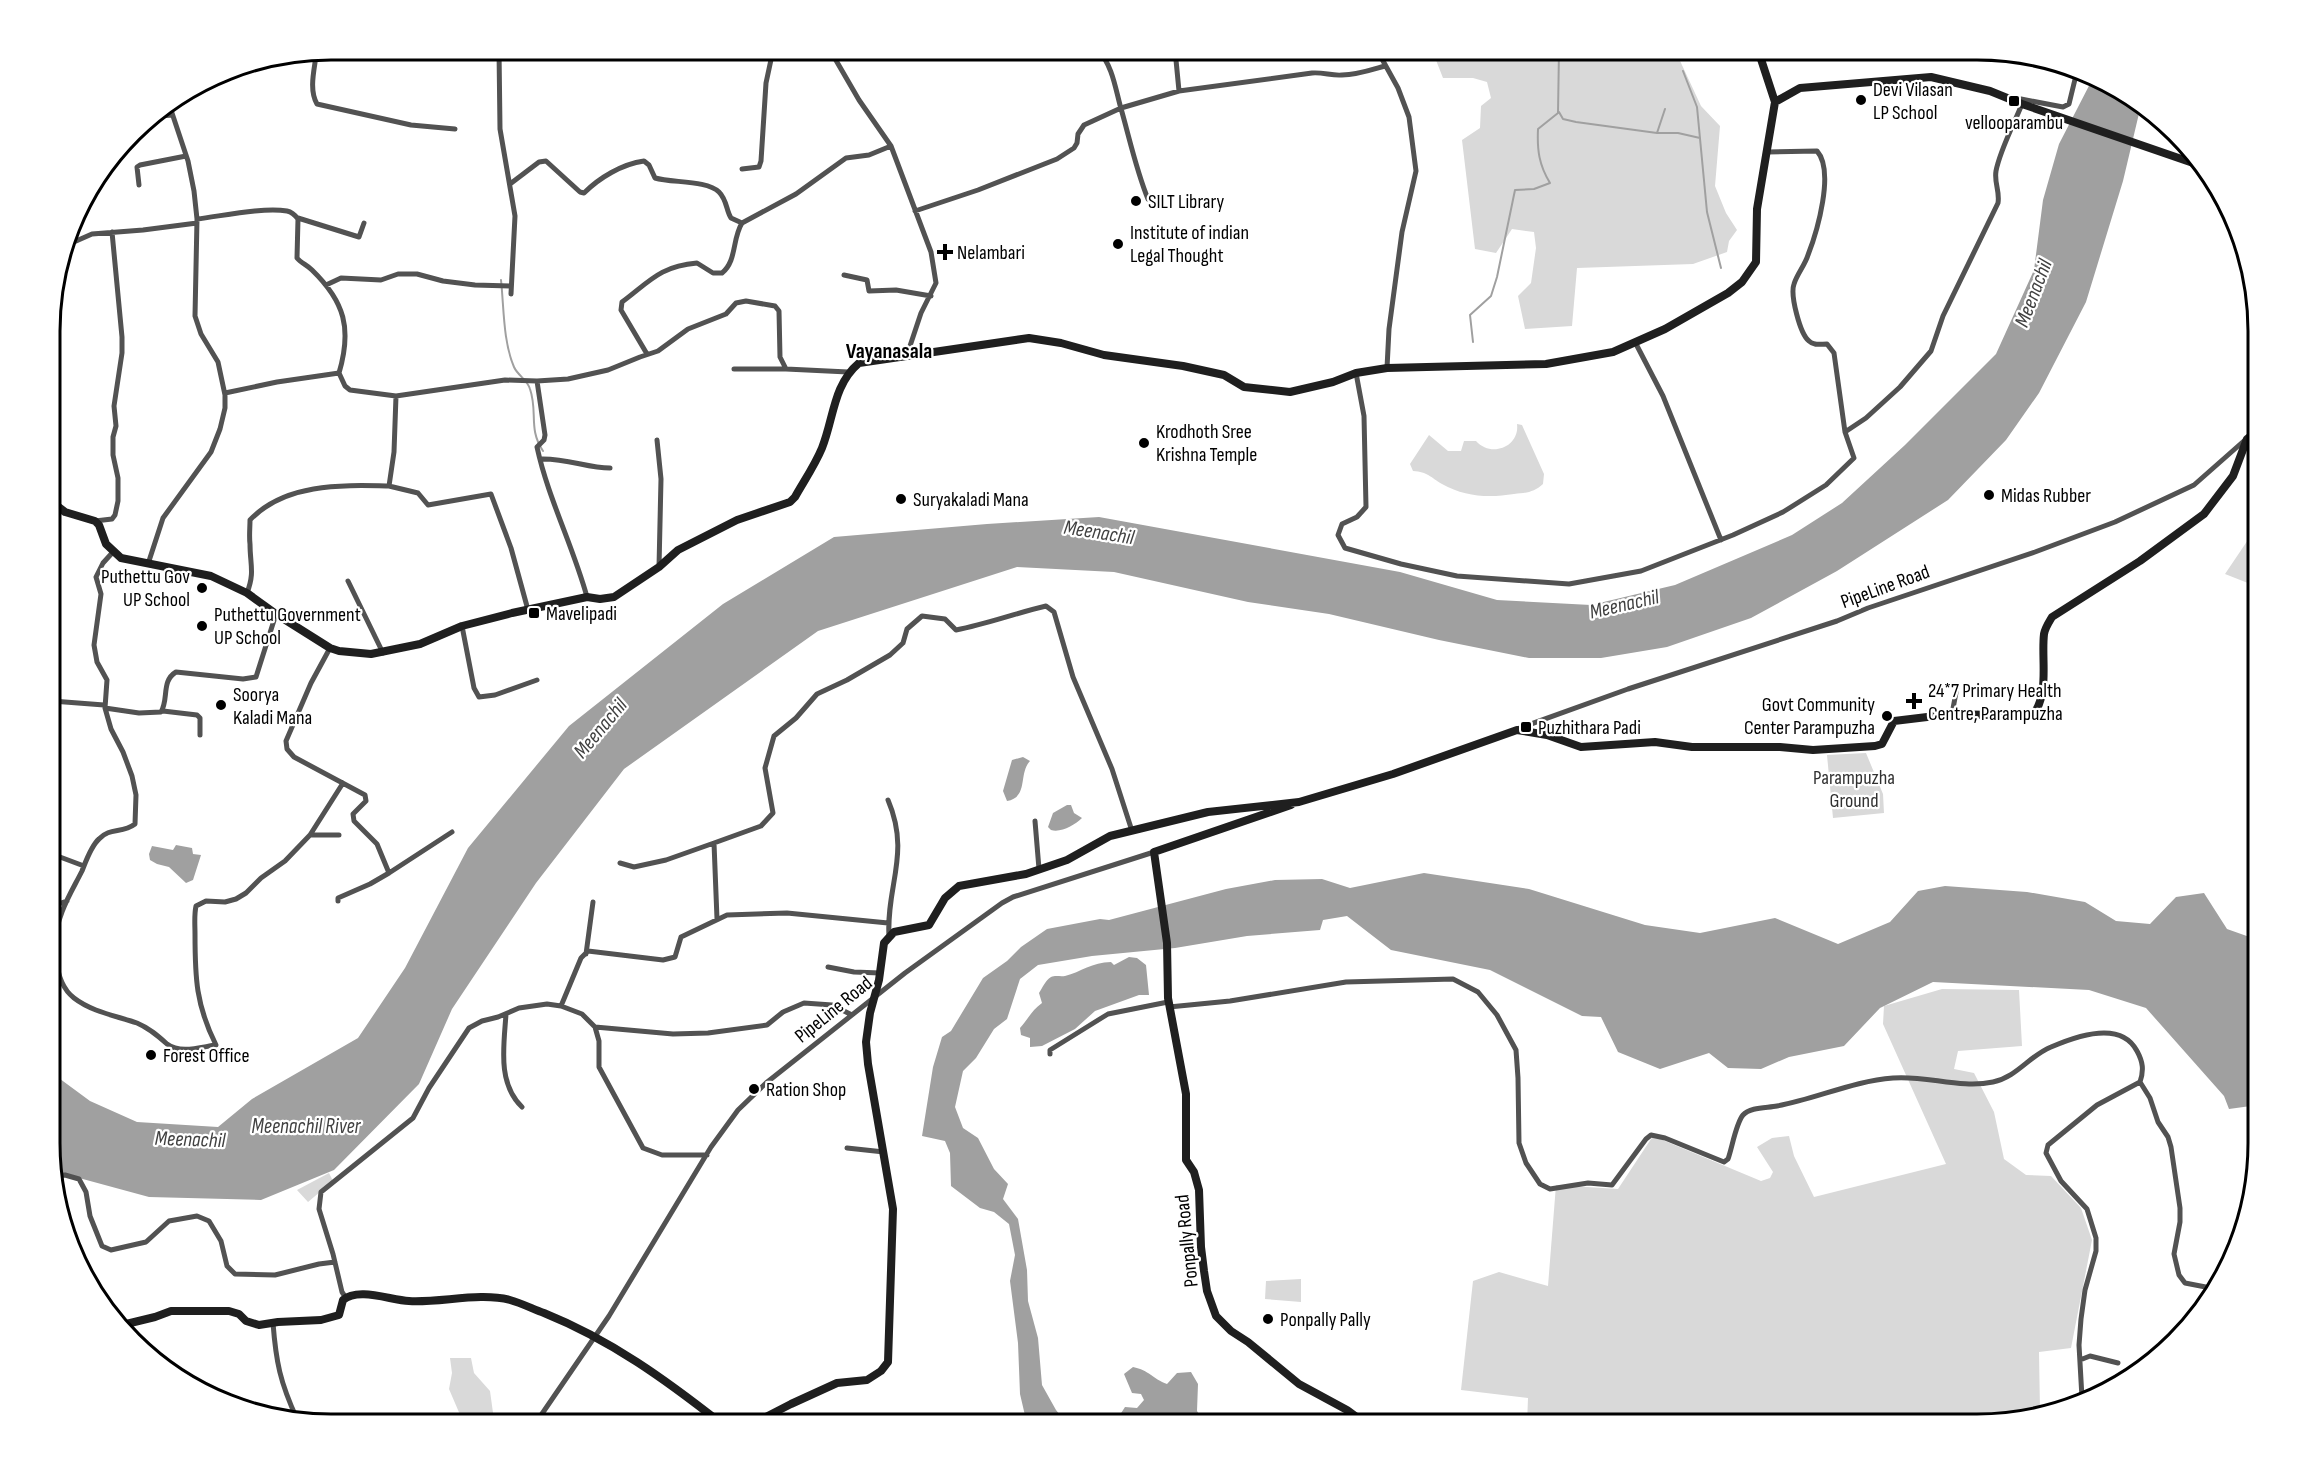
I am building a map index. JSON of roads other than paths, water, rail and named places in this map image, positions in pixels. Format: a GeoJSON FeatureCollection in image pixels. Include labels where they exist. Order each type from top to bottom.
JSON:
{"type":"FeatureCollection","features":[{"type":"Feature","properties":{"kind":"main road"},"geometry":{"type":"LineString","coordinates":[[60,508],[65,512],[95,521],[99,525],[106,544],[122,558],[212,576],[247,593],[330,648],[351,652],[383,653],[420,644],[462,626],[528,610],[587,597],[600,599],[614,597],[659,567],[678,550],[737,520],[780,507],[795,497],[822,448],[841,385],[848,372],[859,363],[1029,338],[1060,343],[1104,355],[1183,366],[1224,375],[1244,387],[1290,392],[1333,382],[1356,373],[1387,368],[1546,364],[1613,352],[1665,329],[1728,293],[1742,282],[1756,262],[1757,209],[1775,102],[1761,60]]}},
{"type":"Feature","properties":{"kind":"main road"},"geometry":{"type":"LineString","coordinates":[[1775,102],[1800,88],[1931,77],[1990,91],[2188,161]]}},
{"type":"Feature","properties":{"kind":"main road"},"geometry":{"type":"LineString","coordinates":[[772,1414],[837,1383],[867,1380],[881,1371],[888,1362],[893,1209],[866,1042],[870,1013],[876,996],[884,943],[894,932],[929,925],[945,898],[959,886],[1026,874],[1067,860],[1110,836],[1208,812],[1299,802],[1393,774],[1517,730],[1547,735],[1581,747],[1655,742],[1692,747],[1780,747],[1813,750],[1882,744],[1892,722],[1952,714],[2032,716],[2039,708],[2042,697],[2045,631],[2052,616],[2140,561],[2204,514],[2233,476],[2247,439]]}},
{"type":"Feature","properties":{"kind":"main road","name":"PipeLine Road"},"geometry":{"type":"LineString","coordinates":[[1154,852],[1299,802]]}},
{"type":"Feature","properties":{"kind":"main road","name":"Ponpally Road"},"geometry":{"type":"LineString","coordinates":[[1154,852],[1167,943],[1169,1004],[1186,1094],[1186,1160],[1194,1172],[1199,1190],[1203,1271],[1207,1291],[1216,1316],[1231,1330],[1281,1367],[1299,1384],[1352,1414]]}},
{"type":"Feature","properties":{"kind":"main road"},"geometry":{"type":"LineString","coordinates":[[128,1323],[171,1311],[229,1311],[239,1314],[246,1321],[259,1325],[332,1318],[339,1315],[346,1298],[357,1293],[393,1300],[427,1302],[461,1298],[509,1299],[596,1336],[677,1389],[709,1414]]}},
{"type":"Feature","properties":{"kind":"street"},"geometry":{"type":"LineString","coordinates":[[500,60],[500,129],[515,216],[511,294]]}},
{"type":"Feature","properties":{"kind":"street"},"geometry":{"type":"LineString","coordinates":[[742,169],[755,169],[761,162],[766,83],[771,60]]}},
{"type":"Feature","properties":{"kind":"street"},"geometry":{"type":"LineString","coordinates":[[836,60],[859,100],[891,146],[931,252],[936,282],[921,313],[907,355]]}},
{"type":"Feature","properties":{"kind":"street"},"geometry":{"type":"LineString","coordinates":[[1106,60],[1134,149],[1138,174],[1148,199]]}},
{"type":"Feature","properties":{"kind":"street"},"geometry":{"type":"LineString","coordinates":[[1176,60],[1179,91]]}},
{"type":"Feature","properties":{"kind":"street"},"geometry":{"type":"LineString","coordinates":[[1382,60],[1398,88],[1409,117],[1416,171],[1402,232],[1389,329],[1387,368]]}},
{"type":"Feature","properties":{"kind":"street"},"geometry":{"type":"LineString","coordinates":[[316,61],[313,86],[317,104],[411,125],[454,129]]}},
{"type":"Feature","properties":{"kind":"street"},"geometry":{"type":"LineString","coordinates":[[915,211],[978,190],[1057,159],[1074,148],[1078,134],[1084,125],[1121,108],[1179,91],[1312,73],[1325,72],[1339,76],[1362,73],[1385,66]]}},
{"type":"Feature","properties":{"kind":"street"},"geometry":{"type":"LineString","coordinates":[[1845,432],[1866,418],[1900,387],[1931,351],[1943,316],[1998,203],[2000,193],[1995,183],[1996,168],[2018,102],[2021,99],[2063,107],[2069,104],[2075,79]]}},
{"type":"Feature","properties":{"kind":"street"},"geometry":{"type":"LineString","coordinates":[[148,564],[163,518],[211,452],[225,408],[225,393],[218,362],[201,334],[195,316],[197,221],[194,191],[186,156],[172,115],[167,115]]}},
{"type":"Feature","properties":{"kind":"street"},"geometry":{"type":"LineString","coordinates":[[647,354],[632,325],[621,310],[622,302],[668,268],[697,263],[713,273],[722,273],[730,265],[737,231],[742,223],[796,194],[846,158],[869,155],[891,146]]}},
{"type":"Feature","properties":{"kind":"street"},"geometry":{"type":"LineString","coordinates":[[1356,373],[1364,416],[1366,507],[1357,517],[1342,524],[1338,535],[1345,548],[1401,564],[1457,576],[1569,584],[1641,571],[1721,540],[1783,512],[1826,485],[1854,458],[1845,432],[1834,353],[1827,344],[1817,345],[1809,341],[1801,329],[1792,286],[1808,256],[1821,216],[1825,181],[1821,156],[1817,151],[1767,152]]}},
{"type":"Feature","properties":{"kind":"street"},"geometry":{"type":"LineString","coordinates":[[139,185],[137,167],[140,165],[186,156]]}},
{"type":"Feature","properties":{"kind":"street"},"geometry":{"type":"LineString","coordinates":[[510,184],[539,162],[546,161],[580,192],[584,193],[603,177],[644,161],[649,165],[655,178],[711,186],[726,202],[731,218],[742,223]]}},
{"type":"Feature","properties":{"kind":"street"},"geometry":{"type":"LineString","coordinates":[[75,241],[92,234],[265,212],[288,212],[298,218],[358,237],[364,223]]}},
{"type":"Feature","properties":{"kind":"street"},"geometry":{"type":"LineString","coordinates":[[298,218],[297,258],[310,268],[332,292],[346,326],[343,360],[339,373],[345,386],[350,390],[396,396],[490,382],[568,379],[608,370],[658,351],[688,329],[726,314],[736,303],[746,301],[775,306],[779,311],[780,357],[786,369]]}},
{"type":"Feature","properties":{"kind":"street"},"geometry":{"type":"LineString","coordinates":[[95,521],[112,519],[118,501],[118,478],[112,454],[116,426],[114,406],[122,353],[122,337],[112,232]]}},
{"type":"Feature","properties":{"kind":"street"},"geometry":{"type":"LineString","coordinates":[[326,285],[341,278],[381,280],[398,274],[417,274],[454,283],[511,286]]}},
{"type":"Feature","properties":{"kind":"street"},"geometry":{"type":"LineString","coordinates":[[844,275],[867,280],[869,291],[896,290],[930,296]]}},
{"type":"Feature","properties":{"kind":"street"},"geometry":{"type":"LineString","coordinates":[[1635,342],[1663,396],[1721,540]]}},
{"type":"Feature","properties":{"kind":"street"},"geometry":{"type":"LineString","coordinates":[[734,369],[848,372]]}},
{"type":"Feature","properties":{"kind":"street"},"geometry":{"type":"LineString","coordinates":[[225,393],[277,382],[339,373]]}},
{"type":"Feature","properties":{"kind":"street"},"geometry":{"type":"LineString","coordinates":[[537,381],[545,435],[544,440],[537,447],[587,597]]}},
{"type":"Feature","properties":{"kind":"street"},"geometry":{"type":"LineString","coordinates":[[389,486],[394,452],[396,396]]}},
{"type":"Feature","properties":{"kind":"street","name":"PipeLine Road"},"geometry":{"type":"LineString","coordinates":[[1517,730],[1617,693],[2016,559],[2115,522],[2194,485],[2247,439]]}},
{"type":"Feature","properties":{"kind":"street"},"geometry":{"type":"LineString","coordinates":[[657,440],[661,479],[659,567]]}},
{"type":"Feature","properties":{"kind":"street"},"geometry":{"type":"LineString","coordinates":[[540,459],[560,459],[610,468]]}},
{"type":"Feature","properties":{"kind":"street"},"geometry":{"type":"LineString","coordinates":[[247,593],[253,578],[249,545],[250,520],[257,512],[288,494],[348,485],[389,486],[418,493],[428,505],[491,494],[511,548],[528,610]]}},
{"type":"Feature","properties":{"kind":"street"},"geometry":{"type":"LineString","coordinates":[[60,922],[61,914],[97,840],[109,831],[127,830],[135,824],[136,795],[132,776],[111,729],[105,706],[107,680],[97,662],[94,645],[101,594],[96,577],[113,552]]}},
{"type":"Feature","properties":{"kind":"street"},"geometry":{"type":"LineString","coordinates":[[348,581],[383,653]]}},
{"type":"Feature","properties":{"kind":"street"},"geometry":{"type":"LineString","coordinates":[[620,863],[634,867],[666,860],[761,826],[773,813],[765,768],[774,736],[796,718],[817,694],[890,655],[903,643],[907,629],[922,616],[945,619],[956,630],[983,625],[1015,613],[1046,606],[1054,612],[1073,677],[1112,769],[1132,831]]}},
{"type":"Feature","properties":{"kind":"street"},"geometry":{"type":"LineString","coordinates":[[163,711],[167,680],[176,672],[236,679],[256,677],[276,614]]}},
{"type":"Feature","properties":{"kind":"street"},"geometry":{"type":"LineString","coordinates":[[462,626],[474,688],[479,697],[495,695],[537,680]]}},
{"type":"Feature","properties":{"kind":"street"},"geometry":{"type":"LineString","coordinates":[[330,648],[293,723],[286,741],[286,749],[294,757],[367,798],[354,814],[354,821],[377,844],[389,873]]}},
{"type":"Feature","properties":{"kind":"street"},"geometry":{"type":"LineString","coordinates":[[1952,714],[1957,687]]}},
{"type":"Feature","properties":{"kind":"street"},"geometry":{"type":"LineString","coordinates":[[60,702],[105,706],[139,713],[163,711],[197,715],[200,718],[200,735]]}},
{"type":"Feature","properties":{"kind":"street"},"geometry":{"type":"LineString","coordinates":[[60,973],[61,982],[74,998],[103,1013],[140,1024],[158,1035],[169,1046],[186,1050],[216,1045],[204,1020],[197,988],[196,906],[206,901],[225,902],[236,899],[285,861],[309,835],[343,783]]}},
{"type":"Feature","properties":{"kind":"street"},"geometry":{"type":"LineString","coordinates":[[888,800],[894,814],[899,851],[888,923],[889,937]]}},
{"type":"Feature","properties":{"kind":"street"},"geometry":{"type":"LineString","coordinates":[[1035,821],[1039,869]]}},
{"type":"Feature","properties":{"kind":"street"},"geometry":{"type":"LineString","coordinates":[[338,901],[342,895],[370,884],[452,832]]}},
{"type":"Feature","properties":{"kind":"street"},"geometry":{"type":"LineString","coordinates":[[309,835],[339,835]]}},
{"type":"Feature","properties":{"kind":"street"},"geometry":{"type":"LineString","coordinates":[[714,843],[717,919]]}},
{"type":"Feature","properties":{"kind":"street","name":"PipeLine Road"},"geometry":{"type":"LineString","coordinates":[[542,1414],[596,1336],[707,1155],[738,1110],[752,1096],[905,973],[1002,903],[1013,897],[1154,852]]}},
{"type":"Feature","properties":{"kind":"street"},"geometry":{"type":"LineString","coordinates":[[60,857],[84,866]]}},
{"type":"Feature","properties":{"kind":"street"},"geometry":{"type":"LineString","coordinates":[[60,903],[67,901]]}},
{"type":"Feature","properties":{"kind":"street"},"geometry":{"type":"LineString","coordinates":[[586,954],[593,902]]}},
{"type":"Feature","properties":{"kind":"street"},"geometry":{"type":"LineString","coordinates":[[561,1006],[581,958],[588,951],[663,960],[675,957],[681,937],[727,915],[787,913],[888,923]]}},
{"type":"Feature","properties":{"kind":"street"},"geometry":{"type":"LineString","coordinates":[[828,967],[854,972],[880,973]]}},
{"type":"Feature","properties":{"kind":"street"},"geometry":{"type":"LineString","coordinates":[[1050,1054],[1050,1050],[1055,1046],[1085,1030],[1108,1014],[1169,1004],[1230,1001],[1346,982],[1452,979],[1478,992],[1497,1015],[1516,1050],[1519,1143],[1527,1163],[1540,1184],[1550,1190],[1588,1184],[1612,1185],[1646,1139],[1652,1135],[1724,1162],[1728,1159],[1742,1116],[1751,1110],[1803,1101],[1861,1083],[1894,1078],[1938,1082],[1993,1082],[2015,1073],[2038,1053],[2076,1038],[2098,1033],[2113,1033],[2126,1037],[2134,1044],[2142,1066],[2140,1082],[2097,1105],[2048,1145],[2046,1153],[2061,1181],[2087,1209],[2097,1239],[2080,1320],[2082,1393]]}},
{"type":"Feature","properties":{"kind":"street"},"geometry":{"type":"LineString","coordinates":[[594,1027],[673,1034],[708,1033],[767,1025],[783,1012],[804,1003],[831,1005],[852,1015]]}},
{"type":"Feature","properties":{"kind":"street"},"geometry":{"type":"LineString","coordinates":[[346,1298],[342,1292],[319,1209],[321,1192],[413,1118],[435,1079],[469,1028],[482,1021],[519,1008],[547,1004],[561,1006],[582,1014],[594,1027],[599,1041],[599,1067],[643,1148],[662,1155],[707,1155]]}},
{"type":"Feature","properties":{"kind":"street"},"geometry":{"type":"LineString","coordinates":[[506,1014],[505,1079],[515,1100],[522,1107]]}},
{"type":"Feature","properties":{"kind":"street"},"geometry":{"type":"LineString","coordinates":[[2140,1082],[2150,1098],[2158,1122],[2168,1137],[2171,1147],[2180,1199],[2180,1222],[2174,1254],[2180,1275],[2185,1282],[2207,1287]]}},
{"type":"Feature","properties":{"kind":"street"},"geometry":{"type":"LineString","coordinates":[[847,1148],[884,1152]]}},
{"type":"Feature","properties":{"kind":"street"},"geometry":{"type":"LineString","coordinates":[[62,1175],[79,1179],[86,1192],[90,1216],[102,1246],[111,1250],[146,1242],[169,1221],[197,1216],[208,1221],[221,1241],[226,1266],[235,1274],[276,1275],[335,1262]]}},
{"type":"Feature","properties":{"kind":"street"},"geometry":{"type":"LineString","coordinates":[[273,1323],[276,1361],[294,1412]]}},
{"type":"Feature","properties":{"kind":"street"},"geometry":{"type":"LineString","coordinates":[[2080,1360],[2090,1356],[2118,1363]]}},
{"type":"Feature","properties":{"kind":"water","name":"Meenachil River"},"geometry":{"type":"Polygon","coordinates":[[[2090,85],[2113,96],[2139,114],[2123,181],[2086,302],[2039,393],[2006,440],[1948,500],[1837,571],[1751,618],[1667,647],[1601,658],[1529,658],[1329,614],[1248,602],[1114,572],[1017,567],[818,631],[624,769],[536,883],[452,1009],[419,1084],[334,1170],[261,1200],[149,1197],[62,1173],[60,1079],[90,1101],[137,1122],[218,1127],[252,1099],[358,1038],[405,968],[468,848],[569,726],[723,604],[834,537],[1099,517],[1400,572],[1497,600],[1591,605],[1675,585],[1792,535],[1842,503],[1905,445],[1996,354],[2034,270],[2043,200],[2059,144],[2090,85]]]}},
{"type":"Feature","properties":{"kind":"water"},"geometry":{"type":"Polygon","coordinates":[[[1023,757],[1030,761],[1024,772],[1021,790],[1014,799],[1007,801],[1003,791],[1012,760],[1023,757]]]}},
{"type":"Feature","properties":{"kind":"water"},"geometry":{"type":"Polygon","coordinates":[[[1071,805],[1074,813],[1082,818],[1068,828],[1051,830],[1048,827],[1053,813],[1071,805]]]}},
{"type":"Feature","properties":{"kind":"water"},"geometry":{"type":"Polygon","coordinates":[[[176,845],[192,848],[193,854],[201,855],[193,880],[186,883],[169,867],[150,860],[149,854],[152,846],[173,850],[176,845]]]}},
{"type":"Feature","properties":{"kind":"water"},"geometry":{"type":"Polygon","coordinates":[[[1424,873],[1529,889],[1645,925],[1700,933],[1775,918],[1838,944],[1890,922],[1918,891],[1945,886],[2027,892],[2085,902],[2116,921],[2150,924],[2176,897],[2204,893],[2227,929],[2248,936],[2248,1106],[2229,1109],[2224,1096],[2146,1008],[2089,990],[1933,982],[1880,1008],[1844,1046],[1789,1057],[1761,1069],[1728,1068],[1709,1053],[1660,1069],[1618,1052],[1601,1017],[1582,1016],[1490,970],[1391,950],[1347,916],[1323,920],[1320,930],[1247,936],[1175,948],[1092,956],[1038,965],[1020,979],[1007,1019],[994,1029],[976,1058],[963,1071],[955,1107],[963,1128],[978,1138],[994,1169],[1008,1184],[1003,1199],[1018,1219],[1027,1270],[1028,1301],[1038,1338],[1042,1385],[1059,1414],[1025,1414],[1020,1394],[1018,1343],[1010,1281],[1015,1255],[1009,1224],[994,1212],[980,1208],[951,1186],[950,1153],[945,1141],[922,1136],[933,1067],[942,1037],[951,1031],[983,978],[1047,929],[1100,919],[1109,920],[1226,889],[1275,880],[1322,879],[1350,888],[1424,873]]]}},
{"type":"Feature","properties":{"kind":"water"},"geometry":{"type":"Polygon","coordinates":[[[1129,957],[1137,958],[1146,965],[1149,995],[1139,995],[1095,1011],[1075,1029],[1042,1046],[1030,1047],[1030,1038],[1021,1035],[1020,1028],[1042,1003],[1039,993],[1049,979],[1053,976],[1071,974],[1092,965],[1111,962],[1114,965],[1129,957]]]}},
{"type":"Feature","properties":{"kind":"water"},"geometry":{"type":"Polygon","coordinates":[[[1133,1367],[1167,1384],[1177,1373],[1191,1372],[1198,1384],[1199,1414],[1120,1414],[1125,1407],[1137,1408],[1144,1400],[1141,1394],[1132,1393],[1124,1374],[1133,1367]]]}},
{"type":"Feature","properties":{"kind":"waterway"},"geometry":{"type":"LineString","coordinates":[[1473,342],[1470,315],[1491,296],[1515,190],[1534,189],[1550,183],[1543,170],[1540,157],[1538,129],[1558,113],[1559,60]]}},
{"type":"Feature","properties":{"kind":"waterway"},"geometry":{"type":"LineString","coordinates":[[1683,71],[1697,107],[1707,212],[1721,268]]}},
{"type":"Feature","properties":{"kind":"waterway"},"geometry":{"type":"LineString","coordinates":[[1559,112],[1563,119],[1576,122],[1657,133],[1665,109]]}},
{"type":"Feature","properties":{"kind":"waterway"},"geometry":{"type":"LineString","coordinates":[[1657,133],[1678,133],[1700,138]]}},
{"type":"Feature","properties":{"kind":"waterway"},"geometry":{"type":"LineString","coordinates":[[501,280],[504,324],[510,357],[514,367],[530,389],[534,428],[543,451]]}},
{"type":"Feature","properties":{"kind":"place","name":"Devi Vilasan LP School"},"geometry":{"type":"Point","coordinates":[1861,100]}},
{"type":"Feature","properties":{"kind":"place","name":"vellooparambu"},"geometry":{"type":"Point","coordinates":[2014,101]}},
{"type":"Feature","properties":{"kind":"place","name":"SILT Library"},"geometry":{"type":"Point","coordinates":[1136,201]}},
{"type":"Feature","properties":{"kind":"place","name":"Institute of indian Legal Thought"},"geometry":{"type":"Point","coordinates":[1118,244]}},
{"type":"Feature","properties":{"kind":"place","name":"Nelambari"},"geometry":{"type":"Point","coordinates":[945,252]}},
{"type":"Feature","properties":{"kind":"place","name":"Krodhoth Sree Krishna Temple"},"geometry":{"type":"Point","coordinates":[1144,443]}},
{"type":"Feature","properties":{"kind":"place","name":"Midas Rubber"},"geometry":{"type":"Point","coordinates":[1989,495]}},
{"type":"Feature","properties":{"kind":"place","name":"Suryakaladi Mana"},"geometry":{"type":"Point","coordinates":[901,499]}},
{"type":"Feature","properties":{"kind":"place","name":"Puthettu Gov UP School"},"geometry":{"type":"Point","coordinates":[202,588]}},
{"type":"Feature","properties":{"kind":"place","name":"Mavelipadi"},"geometry":{"type":"Point","coordinates":[534,613]}},
{"type":"Feature","properties":{"kind":"place","name":"Puthettu Government UP School"},"geometry":{"type":"Point","coordinates":[202,626]}},
{"type":"Feature","properties":{"kind":"place","name":"24*7 Primary Health Centre, Parampuzha"},"geometry":{"type":"Point","coordinates":[1914,701]}},
{"type":"Feature","properties":{"kind":"place","name":"Soorya Kaladi Mana"},"geometry":{"type":"Point","coordinates":[221,705]}},
{"type":"Feature","properties":{"kind":"place","name":"Govt Community Center Parampuzha"},"geometry":{"type":"Point","coordinates":[1887,716]}},
{"type":"Feature","properties":{"kind":"place","name":"Puzhithara Padi"},"geometry":{"type":"Point","coordinates":[1526,727]}},
{"type":"Feature","properties":{"kind":"place","name":"Forest Office"},"geometry":{"type":"Point","coordinates":[151,1055]}},
{"type":"Feature","properties":{"kind":"place","name":"Ration Shop"},"geometry":{"type":"Point","coordinates":[754,1089]}},
{"type":"Feature","properties":{"kind":"place","name":"Ponpally Pally"},"geometry":{"type":"Point","coordinates":[1268,1319]}},
{"type":"Feature","properties":{"kind":"district","name":"Vayanasala"},"geometry":{"type":"Point","coordinates":[889,350]}},
{"type":"Feature","properties":{"kind":"water label","name":"Meenachil"},"geometry":{"type":"Point","coordinates":[2033,293]}},
{"type":"Feature","properties":{"kind":"water label","name":"Meenachil"},"geometry":{"type":"Point","coordinates":[1099,532]}},
{"type":"Feature","properties":{"kind":"water label","name":"Meenachil"},"geometry":{"type":"Point","coordinates":[1624,604]}},
{"type":"Feature","properties":{"kind":"water label","name":"Meenachil"},"geometry":{"type":"Point","coordinates":[600,728]}},
{"type":"Feature","properties":{"kind":"water label","name":"Meenachil"},"geometry":{"type":"Point","coordinates":[190,1139]}},
{"type":"Feature","properties":{"kind":"park label","name":"Parampuzha Ground"},"geometry":{"type":"Point","coordinates":[1854,788]}}]}
